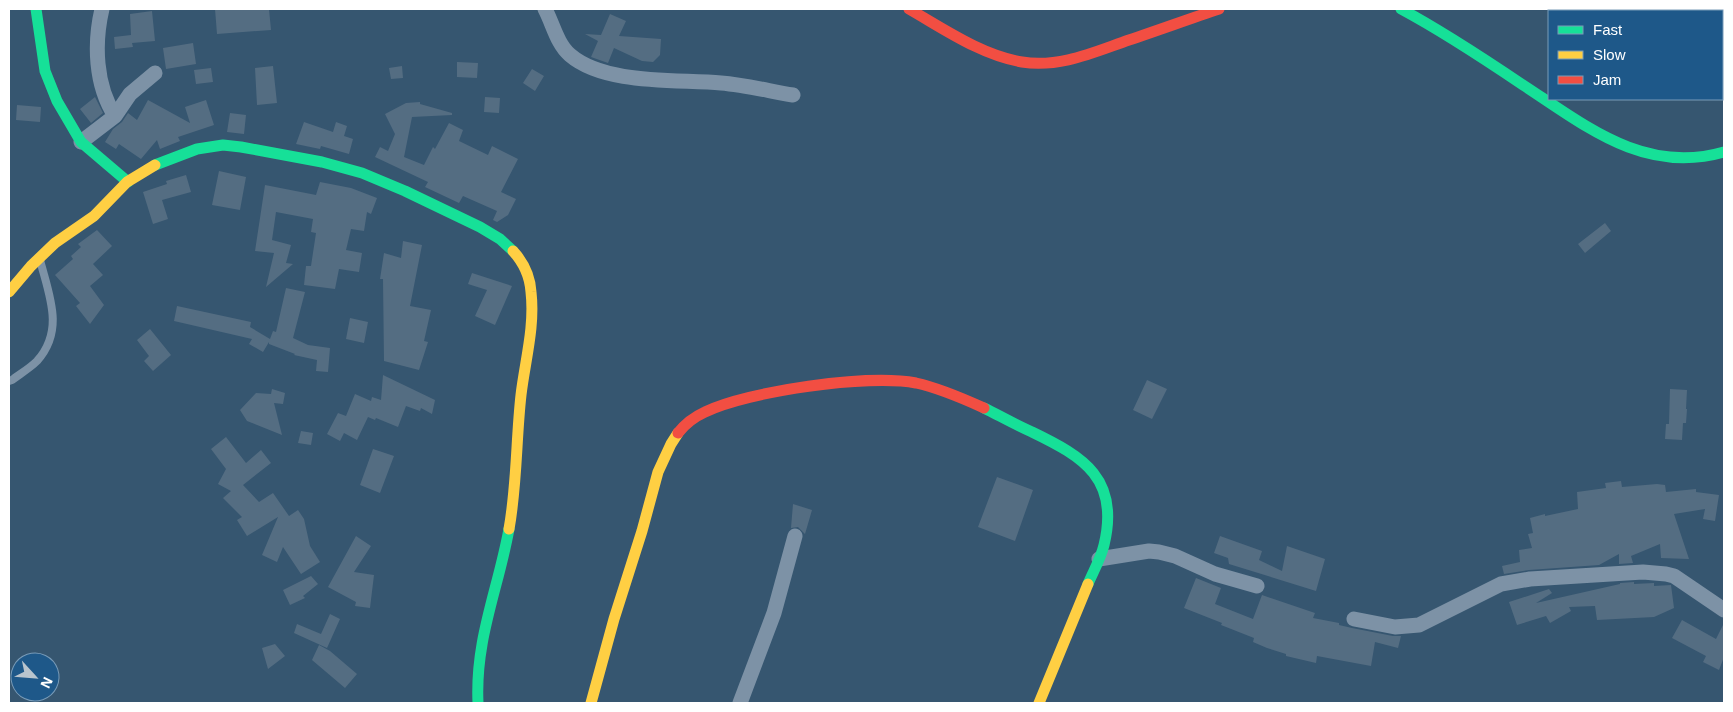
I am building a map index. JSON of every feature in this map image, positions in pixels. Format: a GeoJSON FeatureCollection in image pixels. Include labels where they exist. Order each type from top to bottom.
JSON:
{"type":"FeatureCollection","features":[{"type":"Feature","properties":{"kind":"main road"},"geometry":{"type":"LineString","coordinates":[[36,9],[45,71],[57,101],[82,142],[128,182]]}},
{"type":"Feature","properties":{"kind":"main road"},"geometry":{"type":"LineString","coordinates":[[909,9],[990,52],[1018,61],[1044,64],[1067,61],[1219,9]]}},
{"type":"Feature","properties":{"kind":"main road"},"geometry":{"type":"LineString","coordinates":[[1401,9],[1439,29],[1599,135],[1626,147],[1656,156],[1688,160],[1724,152]]}},
{"type":"Feature","properties":{"kind":"main road"},"geometry":{"type":"LineString","coordinates":[[9,292],[55,243],[95,215],[128,182],[185,152],[217,145],[233,145],[311,159],[360,173],[499,237],[525,266],[531,284],[531,327],[521,394],[509,533],[479,652],[476,684],[478,703]]}},
{"type":"Feature","properties":{"kind":"main road"},"geometry":{"type":"LineString","coordinates":[[591,703],[661,464],[674,436],[690,420],[732,402],[785,391],[853,382],[899,381],[926,385],[952,395],[1076,455],[1094,473],[1107,500],[1104,546],[1039,703]]}},
{"type":"Feature","properties":{"kind":"street"},"geometry":{"type":"LineString","coordinates":[[102,9],[97,53],[102,90],[107,104],[115,116]]}},
{"type":"Feature","properties":{"kind":"street"},"geometry":{"type":"LineString","coordinates":[[545,9],[562,46],[580,64],[607,73],[641,79],[723,83],[792,95]]}},
{"type":"Feature","properties":{"kind":"street"},"geometry":{"type":"LineString","coordinates":[[82,142],[115,116],[130,94],[156,73]]}},
{"type":"Feature","properties":{"kind":"street"},"geometry":{"type":"LineString","coordinates":[[740,703],[774,614],[795,536]]}},
{"type":"Feature","properties":{"kind":"street"},"geometry":{"type":"LineString","coordinates":[[1099,559],[1149,551],[1159,552],[1175,556],[1216,574],[1257,586]]}},
{"type":"Feature","properties":{"kind":"street"},"geometry":{"type":"LineString","coordinates":[[1354,619],[1395,627],[1419,625],[1501,584],[1530,579],[1643,572],[1674,576],[1724,610]]}},
{"type":"Feature","properties":{"kind":"lane"},"geometry":{"type":"LineString","coordinates":[[9,381],[37,361],[51,340],[54,319],[40,258]]}},
{"type":"Feature","properties":{"kind":"building"},"geometry":{"type":"Polygon","coordinates":[[[215,9],[269,9],[271,30],[217,34],[215,9]]]}},
{"type":"Feature","properties":{"kind":"building"},"geometry":{"type":"Polygon","coordinates":[[[152,11],[155,41],[132,43],[133,47],[115,49],[114,37],[131,35],[130,14],[152,11]]]}},
{"type":"Feature","properties":{"kind":"building"},"geometry":{"type":"Polygon","coordinates":[[[610,14],[626,21],[619,36],[661,39],[660,55],[653,62],[642,61],[614,48],[608,63],[591,57],[598,41],[585,34],[601,35],[610,14]]]}},
{"type":"Feature","properties":{"kind":"building"},"geometry":{"type":"Polygon","coordinates":[[[193,43],[196,64],[166,69],[163,48],[193,43]]]}},
{"type":"Feature","properties":{"kind":"building"},"geometry":{"type":"Polygon","coordinates":[[[457,62],[478,63],[477,78],[457,77],[457,62]]]}},
{"type":"Feature","properties":{"kind":"building"},"geometry":{"type":"Polygon","coordinates":[[[273,66],[277,103],[257,105],[255,68],[273,66]]]}},
{"type":"Feature","properties":{"kind":"building"},"geometry":{"type":"Polygon","coordinates":[[[402,66],[403,78],[391,79],[389,68],[402,66]]]}},
{"type":"Feature","properties":{"kind":"building"},"geometry":{"type":"Polygon","coordinates":[[[211,68],[213,82],[196,84],[194,70],[211,68]]]}},
{"type":"Feature","properties":{"kind":"building"},"geometry":{"type":"Polygon","coordinates":[[[532,69],[544,76],[535,91],[523,83],[532,69]]]}},
{"type":"Feature","properties":{"kind":"building"},"geometry":{"type":"Polygon","coordinates":[[[95,97],[103,113],[91,123],[80,109],[95,97]]]}},
{"type":"Feature","properties":{"kind":"building"},"geometry":{"type":"Polygon","coordinates":[[[485,97],[500,98],[499,113],[484,112],[485,97]]]}},
{"type":"Feature","properties":{"kind":"building"},"geometry":{"type":"Polygon","coordinates":[[[148,100],[190,123],[185,107],[206,100],[214,125],[178,137],[180,141],[160,149],[157,140],[141,159],[119,144],[116,149],[105,142],[113,129],[122,122],[128,113],[137,120],[148,100]]]}},
{"type":"Feature","properties":{"kind":"building"},"geometry":{"type":"Polygon","coordinates":[[[420,102],[420,104],[452,113],[452,115],[412,117],[404,157],[424,165],[449,123],[463,130],[459,141],[488,155],[492,146],[518,159],[501,192],[516,199],[508,215],[497,222],[493,220],[497,211],[463,196],[459,203],[425,187],[428,182],[375,157],[380,147],[388,151],[395,134],[385,114],[406,103],[420,102]]]}},
{"type":"Feature","properties":{"kind":"building"},"geometry":{"type":"Polygon","coordinates":[[[17,105],[41,107],[40,122],[16,120],[17,105]]]}},
{"type":"Feature","properties":{"kind":"building"},"geometry":{"type":"Polygon","coordinates":[[[230,113],[246,115],[244,134],[227,132],[230,113]]]}},
{"type":"Feature","properties":{"kind":"building"},"geometry":{"type":"Polygon","coordinates":[[[304,122],[333,132],[336,122],[347,126],[344,136],[353,139],[349,154],[321,146],[320,149],[296,144],[304,122]]]}},
{"type":"Feature","properties":{"kind":"building"},"geometry":{"type":"Polygon","coordinates":[[[219,171],[246,177],[240,210],[212,205],[219,171]]]}},
{"type":"Feature","properties":{"kind":"building"},"geometry":{"type":"Polygon","coordinates":[[[186,175],[191,192],[162,200],[168,219],[153,224],[143,192],[167,184],[166,181],[186,175]]]}},
{"type":"Feature","properties":{"kind":"building"},"geometry":{"type":"Polygon","coordinates":[[[320,182],[351,188],[377,198],[371,214],[367,212],[364,231],[351,229],[346,250],[362,253],[359,272],[339,269],[335,289],[304,285],[306,266],[311,266],[316,233],[311,232],[313,219],[276,212],[272,240],[291,245],[286,263],[293,264],[266,287],[274,253],[255,251],[265,185],[316,195],[320,182]]]}},
{"type":"Feature","properties":{"kind":"building"},"geometry":{"type":"Polygon","coordinates":[[[1605,223],[1611,231],[1585,253],[1578,244],[1605,223]]]}},
{"type":"Feature","properties":{"kind":"building"},"geometry":{"type":"Polygon","coordinates":[[[97,230],[112,246],[93,264],[103,275],[90,286],[104,305],[90,324],[76,306],[80,303],[55,275],[73,259],[71,256],[81,247],[78,244],[97,230]]]}},
{"type":"Feature","properties":{"kind":"building"},"geometry":{"type":"Polygon","coordinates":[[[403,241],[422,245],[410,306],[431,310],[424,341],[428,342],[419,370],[384,361],[383,279],[380,279],[384,253],[401,258],[403,241]]]}},
{"type":"Feature","properties":{"kind":"building"},"geometry":{"type":"Polygon","coordinates":[[[472,273],[512,286],[495,325],[475,316],[487,290],[468,284],[472,273]]]}},
{"type":"Feature","properties":{"kind":"building"},"geometry":{"type":"Polygon","coordinates":[[[286,288],[305,292],[293,338],[308,345],[330,348],[328,372],[316,371],[317,360],[294,355],[269,344],[269,342],[263,352],[249,344],[252,339],[174,321],[177,306],[251,322],[250,327],[270,339],[273,331],[276,332],[286,288]]]}},
{"type":"Feature","properties":{"kind":"building"},"geometry":{"type":"Polygon","coordinates":[[[350,318],[368,322],[364,343],[346,339],[350,318]]]}},
{"type":"Feature","properties":{"kind":"building"},"geometry":{"type":"Polygon","coordinates":[[[150,329],[171,355],[153,371],[144,361],[149,356],[137,340],[150,329]]]}},
{"type":"Feature","properties":{"kind":"building"},"geometry":{"type":"Polygon","coordinates":[[[383,375],[435,400],[432,414],[421,408],[420,411],[406,406],[398,427],[376,418],[375,420],[368,417],[357,440],[344,433],[340,441],[327,434],[338,413],[346,416],[355,394],[371,401],[372,397],[381,400],[383,375]]]}},
{"type":"Feature","properties":{"kind":"building"},"geometry":{"type":"Polygon","coordinates":[[[1147,380],[1167,389],[1152,419],[1133,410],[1147,380]]]}},
{"type":"Feature","properties":{"kind":"building"},"geometry":{"type":"Polygon","coordinates":[[[272,389],[285,393],[283,404],[274,403],[282,435],[247,421],[240,410],[256,393],[271,394],[272,389]]]}},
{"type":"Feature","properties":{"kind":"building"},"geometry":{"type":"Polygon","coordinates":[[[1670,389],[1687,390],[1686,423],[1683,423],[1682,440],[1665,439],[1666,424],[1669,424],[1670,389]]]}},
{"type":"Feature","properties":{"kind":"building"},"geometry":{"type":"Polygon","coordinates":[[[301,431],[313,433],[311,445],[298,443],[301,431]]]}},
{"type":"Feature","properties":{"kind":"building"},"geometry":{"type":"Polygon","coordinates":[[[226,437],[246,463],[261,450],[271,463],[243,485],[259,502],[273,493],[289,516],[298,510],[304,519],[310,546],[320,562],[301,574],[283,547],[277,562],[262,555],[278,517],[247,536],[237,520],[242,517],[223,498],[231,491],[218,484],[226,469],[211,449],[226,437]]]}},
{"type":"Feature","properties":{"kind":"building"},"geometry":{"type":"Polygon","coordinates":[[[373,449],[394,456],[380,493],[360,485],[373,449]]]}},
{"type":"Feature","properties":{"kind":"building"},"geometry":{"type":"Polygon","coordinates":[[[997,477],[1033,490],[1015,541],[978,527],[997,477]]]}},
{"type":"Feature","properties":{"kind":"building"},"geometry":{"type":"Polygon","coordinates":[[[1621,481],[1622,487],[1657,484],[1665,485],[1666,492],[1696,489],[1696,492],[1719,495],[1715,521],[1703,519],[1705,509],[1674,514],[1689,559],[1661,558],[1660,544],[1631,556],[1633,563],[1619,564],[1619,554],[1599,565],[1529,570],[1504,574],[1502,566],[1520,562],[1519,550],[1532,548],[1528,534],[1533,533],[1530,518],[1578,509],[1577,492],[1606,488],[1605,483],[1621,481]]]}},
{"type":"Feature","properties":{"kind":"building"},"geometry":{"type":"Polygon","coordinates":[[[793,504],[812,510],[805,534],[798,527],[791,528],[793,504]]]}},
{"type":"Feature","properties":{"kind":"building"},"geometry":{"type":"Polygon","coordinates":[[[356,536],[371,546],[354,572],[374,575],[370,608],[355,606],[356,602],[328,587],[356,536]]]}},
{"type":"Feature","properties":{"kind":"building"},"geometry":{"type":"Polygon","coordinates":[[[1220,536],[1262,551],[1259,560],[1282,571],[1287,546],[1325,559],[1316,591],[1229,564],[1228,558],[1214,553],[1220,536]]]}},
{"type":"Feature","properties":{"kind":"building"},"geometry":{"type":"Polygon","coordinates":[[[311,576],[318,584],[303,596],[305,598],[290,605],[283,590],[311,576]]]}},
{"type":"Feature","properties":{"kind":"building"},"geometry":{"type":"Polygon","coordinates":[[[1196,578],[1221,588],[1215,604],[1253,619],[1262,595],[1315,613],[1313,618],[1339,623],[1339,625],[1352,628],[1401,636],[1398,648],[1375,642],[1371,666],[1317,656],[1316,663],[1286,656],[1286,654],[1253,642],[1254,638],[1184,608],[1196,578]]]}},
{"type":"Feature","properties":{"kind":"building"},"geometry":{"type":"Polygon","coordinates":[[[1634,582],[1634,584],[1654,583],[1654,586],[1671,585],[1674,608],[1654,617],[1597,620],[1595,606],[1569,607],[1571,611],[1550,623],[1546,616],[1517,625],[1509,602],[1549,589],[1552,593],[1536,603],[1620,583],[1634,582]]]}},
{"type":"Feature","properties":{"kind":"building"},"geometry":{"type":"Polygon","coordinates":[[[330,614],[340,619],[327,648],[294,633],[297,624],[321,634],[330,614]]]}},
{"type":"Feature","properties":{"kind":"building"},"geometry":{"type":"Polygon","coordinates":[[[1682,620],[1716,639],[1724,623],[1724,657],[1719,670],[1703,662],[1706,656],[1672,638],[1682,620]]]}},
{"type":"Feature","properties":{"kind":"building"},"geometry":{"type":"Polygon","coordinates":[[[275,644],[285,656],[268,669],[262,648],[275,644]]]}},
{"type":"Feature","properties":{"kind":"building"},"geometry":{"type":"Polygon","coordinates":[[[319,645],[330,651],[357,674],[345,688],[312,660],[319,645]]]}},
{"type":"Feature","properties":{"kind":"traffic: fast"},"geometry":{"type":"LineString","coordinates":[[36,9],[45,71],[57,101],[81,142],[128,182]]}},
{"type":"Feature","properties":{"kind":"traffic: fast"},"geometry":{"type":"LineString","coordinates":[[1401,9],[1433,27],[1570,116],[1617,142],[1642,152],[1668,157],[1695,157],[1724,152]]}},
{"type":"Feature","properties":{"kind":"traffic: fast"},"geometry":{"type":"LineString","coordinates":[[155,165],[197,149],[223,145],[322,162],[362,173],[405,191],[480,227],[500,239],[513,251]]}},
{"type":"Feature","properties":{"kind":"traffic: fast"},"geometry":{"type":"LineString","coordinates":[[984,408],[1051,441],[1082,461],[1094,473],[1102,487],[1107,503],[1108,522],[1103,550],[1088,584]]}},
{"type":"Feature","properties":{"kind":"traffic: fast"},"geometry":{"type":"LineString","coordinates":[[478,703],[480,657],[509,529]]}},
{"type":"Feature","properties":{"kind":"traffic: slow"},"geometry":{"type":"LineString","coordinates":[[9,292],[31,266],[55,243],[94,216],[127,182],[155,165]]}},
{"type":"Feature","properties":{"kind":"traffic: slow"},"geometry":{"type":"LineString","coordinates":[[509,529],[514,496],[521,395],[532,318],[528,275],[513,251]]}},
{"type":"Feature","properties":{"kind":"traffic: slow"},"geometry":{"type":"LineString","coordinates":[[591,703],[658,472],[678,433]]}},
{"type":"Feature","properties":{"kind":"traffic: slow"},"geometry":{"type":"LineString","coordinates":[[1039,703],[1088,584]]}},
{"type":"Feature","properties":{"kind":"traffic: jam"},"geometry":{"type":"LineString","coordinates":[[909,9],[949,33],[992,54],[1007,59],[1036,63],[1050,63],[1077,58],[1219,9]]}},
{"type":"Feature","properties":{"kind":"traffic: jam"},"geometry":{"type":"LineString","coordinates":[[678,433],[697,416],[724,404],[778,391],[839,383],[869,381],[916,383],[942,390],[984,408]]}}]}
